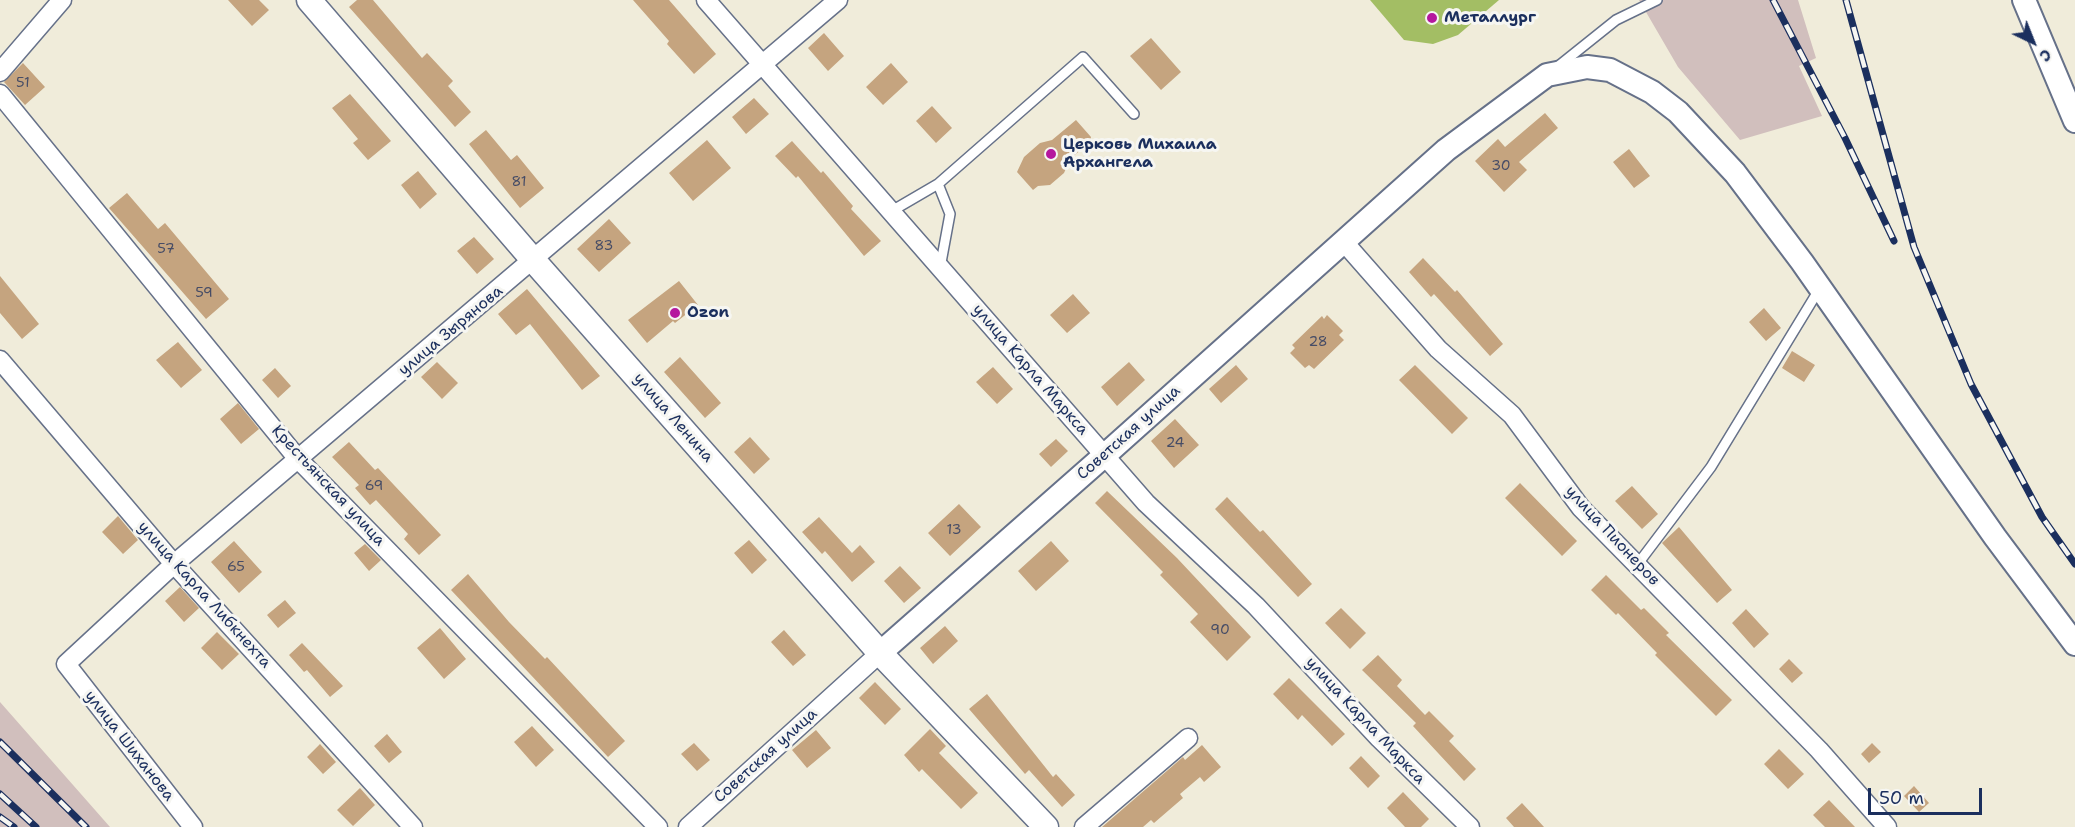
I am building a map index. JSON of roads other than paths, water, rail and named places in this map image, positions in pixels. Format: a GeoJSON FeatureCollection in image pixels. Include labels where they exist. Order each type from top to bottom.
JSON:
{"type":"FeatureCollection","features":[{"type":"Feature","properties":{"kind":"main road","name":"улица Ленина"},"geometry":{"type":"LineString","coordinates":[[309,0],[534,261],[880,653],[1047,827]]}},
{"type":"Feature","properties":{"kind":"street"},"geometry":{"type":"LineString","coordinates":[[0,72],[62,0]]}},
{"type":"Feature","properties":{"kind":"street","name":"улица Карла Маркса"},"geometry":{"type":"LineString","coordinates":[[706,0],[1146,503],[1256,606],[1379,738],[1470,827]]}},
{"type":"Feature","properties":{"kind":"street","name":"улица Зырянова"},"geometry":{"type":"LineString","coordinates":[[66,664],[174,564],[534,261],[838,0]]}},
{"type":"Feature","properties":{"kind":"street"},"geometry":{"type":"LineString","coordinates":[[2024,0],[2075,122]]}},
{"type":"Feature","properties":{"kind":"street","name":"Советская улица"},"geometry":{"type":"LineString","coordinates":[[688,827],[1343,240],[1446,150],[1511,99],[1547,75],[1587,67],[1610,70],[1652,92],[1678,112],[1735,173],[1820,288]]}},
{"type":"Feature","properties":{"kind":"street","name":"Крестьянская улица"},"geometry":{"type":"LineString","coordinates":[[0,94],[298,459],[658,827]]}},
{"type":"Feature","properties":{"kind":"street","name":"улица Пионеров"},"geometry":{"type":"LineString","coordinates":[[1343,240],[1438,349],[1512,415],[1581,508],[1819,750],[1887,827]]}},
{"type":"Feature","properties":{"kind":"street"},"geometry":{"type":"LineString","coordinates":[[1820,288],[1995,537],[2075,644]]}},
{"type":"Feature","properties":{"kind":"street","name":"улица Карла Либкнехта"},"geometry":{"type":"LineString","coordinates":[[0,360],[174,564],[413,827]]}},
{"type":"Feature","properties":{"kind":"street","name":"улица Шиханова"},"geometry":{"type":"LineString","coordinates":[[66,664],[193,827]]}},
{"type":"Feature","properties":{"kind":"street"},"geometry":{"type":"LineString","coordinates":[[1084,827],[1188,738]]}},
{"type":"Feature","properties":{"kind":"lane"},"geometry":{"type":"LineString","coordinates":[[1547,75],[1616,20],[1657,0]]}},
{"type":"Feature","properties":{"kind":"lane"},"geometry":{"type":"LineString","coordinates":[[890,212],[938,184],[1083,57],[1134,114]]}},
{"type":"Feature","properties":{"kind":"lane"},"geometry":{"type":"LineString","coordinates":[[938,184],[950,214],[939,268]]}},
{"type":"Feature","properties":{"kind":"lane"},"geometry":{"type":"LineString","coordinates":[[1637,566],[1711,467],[1820,288]]}},
{"type":"Feature","properties":{"kind":"railway"},"geometry":{"type":"LineString","coordinates":[[1773,0],[1845,138],[1894,241]]}},
{"type":"Feature","properties":{"kind":"railway"},"geometry":{"type":"LineString","coordinates":[[1846,0],[1914,247],[1971,384],[2042,517],[2075,564]]}},
{"type":"Feature","properties":{"kind":"railway"},"geometry":{"type":"LineString","coordinates":[[0,742],[86,827]]}},
{"type":"Feature","properties":{"kind":"railway"},"geometry":{"type":"LineString","coordinates":[[0,794],[36,827]]}},
{"type":"Feature","properties":{"kind":"railway"},"geometry":{"type":"LineString","coordinates":[[0,817],[14,827]]}},
{"type":"Feature","properties":{"kind":"place","name":"Металлург"},"geometry":{"type":"Point","coordinates":[1432,18]}},
{"type":"Feature","properties":{"kind":"place","name":"Церковь Михаила Архангела"},"geometry":{"type":"Point","coordinates":[1051,154]}},
{"type":"Feature","properties":{"kind":"place","name":"Ozon"},"geometry":{"type":"Point","coordinates":[675,313]}}]}
